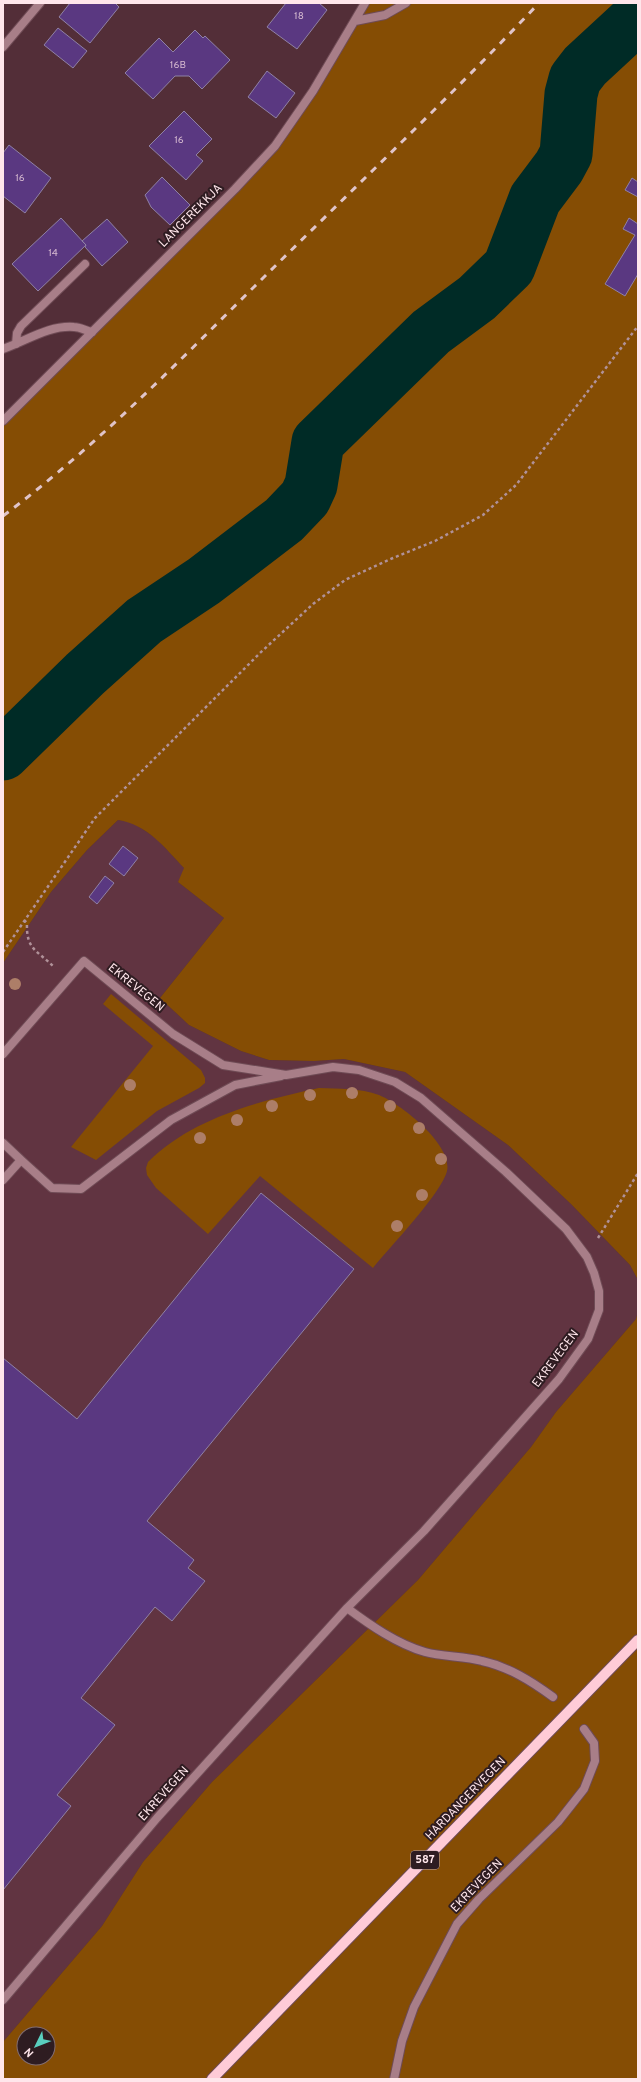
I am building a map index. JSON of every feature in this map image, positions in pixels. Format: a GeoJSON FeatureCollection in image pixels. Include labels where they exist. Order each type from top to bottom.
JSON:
{"type":"FeatureCollection","features":[{"type":"Feature","properties":{"kind":"main road","name":"HARDANGERVEGEN"},"geometry":{"type":"LineString","coordinates":[[212,2079],[638,1640]]}},
{"type":"Feature","properties":{"kind":"street"},"geometry":{"type":"LineString","coordinates":[[3,47],[40,3]]}},
{"type":"Feature","properties":{"kind":"street","name":"LANGEREKKJA"},"geometry":{"type":"LineString","coordinates":[[3,421],[235,189],[275,146],[313,91],[365,3]]}},
{"type":"Feature","properties":{"kind":"street"},"geometry":{"type":"LineString","coordinates":[[355,21],[385,15],[406,3]]}},
{"type":"Feature","properties":{"kind":"street"},"geometry":{"type":"LineString","coordinates":[[16,344],[17,333],[22,326],[85,264]]}},
{"type":"Feature","properties":{"kind":"street"},"geometry":{"type":"LineString","coordinates":[[3,349],[45,331],[60,328],[75,327],[92,332]]}},
{"type":"Feature","properties":{"kind":"street","name":"EKREVEGEN"},"geometry":{"type":"LineString","coordinates":[[3,1054],[84,960],[173,1034],[223,1065],[286,1075]]}},
{"type":"Feature","properties":{"kind":"street","name":"EKREVEGEN"},"geometry":{"type":"LineString","coordinates":[[3,1143],[52,1188],[81,1189],[171,1120],[235,1085],[333,1067],[359,1070],[395,1082],[415,1094],[506,1172],[566,1229],[586,1258],[594,1273],[599,1291],[598,1310],[588,1339],[559,1379],[424,1531],[348,1608],[157,1818],[3,2000]]}},
{"type":"Feature","properties":{"kind":"street"},"geometry":{"type":"LineString","coordinates":[[3,1180],[21,1160]]}},
{"type":"Feature","properties":{"kind":"street"},"geometry":{"type":"LineString","coordinates":[[348,1608],[376,1629],[424,1652],[482,1661],[510,1670],[535,1684],[553,1697]]}},
{"type":"Feature","properties":{"kind":"street","name":"EKREVEGEN"},"geometry":{"type":"LineString","coordinates":[[394,2079],[402,2041],[414,2007],[457,1924],[479,1898],[558,1822],[584,1789],[595,1761],[594,1743],[584,1729]]}},
{"type":"Feature","properties":{"kind":"path"},"geometry":{"type":"LineString","coordinates":[[3,952],[95,818],[260,653],[313,604],[345,580],[435,541],[483,515],[516,485],[638,326]]}},
{"type":"Feature","properties":{"kind":"path"},"geometry":{"type":"LineString","coordinates":[[24,920],[27,923],[27,933],[30,946],[68,979]]}},
{"type":"Feature","properties":{"kind":"path"},"geometry":{"type":"LineString","coordinates":[[586,1258],[638,1173]]}},
{"type":"Feature","properties":{"kind":"shaded area"},"geometry":{"type":"Polygon","coordinates":[[[365,3],[638,3],[638,1280],[630,1265],[571,1204],[508,1145],[405,1072],[344,1059],[314,1061],[269,1060],[241,1051],[189,1025],[160,998],[224,918],[178,882],[184,868],[155,838],[138,826],[118,820],[87,850],[51,892],[3,963],[3,421],[275,146],[365,3]]]}},
{"type":"Feature","properties":{"kind":"shaded area"},"geometry":{"type":"Polygon","coordinates":[[[118,820],[132,822],[157,839],[185,869],[178,882],[224,918],[160,998],[189,1025],[241,1051],[269,1060],[314,1061],[344,1059],[405,1072],[508,1145],[571,1204],[630,1265],[638,1280],[638,1311],[636,1319],[556,1412],[531,1447],[418,1580],[212,1782],[143,1862],[102,1926],[3,2042],[3,963],[51,892],[87,850],[118,820]]]}},
{"type":"Feature","properties":{"kind":"shaded area"},"geometry":{"type":"Polygon","coordinates":[[[111,994],[201,1070],[205,1078],[205,1083],[199,1088],[157,1111],[96,1160],[71,1147],[153,1046],[103,1004],[111,994]]]}},
{"type":"Feature","properties":{"kind":"shaded area"},"geometry":{"type":"Polygon","coordinates":[[[319,1088],[364,1091],[379,1095],[388,1100],[412,1116],[424,1127],[442,1149],[447,1161],[447,1171],[443,1181],[435,1193],[373,1268],[260,1176],[208,1234],[156,1188],[147,1175],[146,1168],[148,1162],[185,1134],[206,1123],[228,1113],[250,1106],[319,1088]]]}},
{"type":"Feature","properties":{"kind":"shaded area"},"geometry":{"type":"Polygon","coordinates":[[[638,1311],[638,2079],[3,2079],[3,2042],[16,2027],[16,2066],[56,2066],[56,2026],[17,2026],[102,1926],[143,1862],[212,1782],[418,1580],[531,1447],[556,1412],[636,1319],[638,1311]]]}},
{"type":"Feature","properties":{"kind":"building"},"geometry":{"type":"Polygon","coordinates":[[[70,3],[115,3],[119,7],[90,43],[59,17],[70,3]]]}},
{"type":"Feature","properties":{"kind":"building"},"geometry":{"type":"Polygon","coordinates":[[[286,3],[319,3],[327,10],[297,49],[267,27],[286,3]]]}},
{"type":"Feature","properties":{"kind":"building"},"geometry":{"type":"Polygon","coordinates":[[[58,28],[87,51],[73,68],[44,45],[58,28]]]}},
{"type":"Feature","properties":{"kind":"building"},"geometry":{"type":"Polygon","coordinates":[[[195,30],[203,38],[205,36],[230,60],[202,89],[189,76],[175,76],[153,99],[125,73],[159,38],[173,52],[195,30]]]}},
{"type":"Feature","properties":{"kind":"building"},"geometry":{"type":"Polygon","coordinates":[[[267,71],[295,93],[276,118],[248,97],[267,71]]]}},
{"type":"Feature","properties":{"kind":"building"},"geometry":{"type":"Polygon","coordinates":[[[184,111],[212,139],[196,155],[203,161],[186,180],[149,146],[184,111]]]}},
{"type":"Feature","properties":{"kind":"building"},"geometry":{"type":"Polygon","coordinates":[[[9,145],[51,178],[25,213],[3,196],[3,153],[9,145]]]}},
{"type":"Feature","properties":{"kind":"building"},"geometry":{"type":"Polygon","coordinates":[[[162,177],[190,205],[170,225],[151,207],[145,195],[162,177]]]}},
{"type":"Feature","properties":{"kind":"building"},"geometry":{"type":"Polygon","coordinates":[[[632,178],[638,182],[638,197],[625,190],[632,178]]]}},
{"type":"Feature","properties":{"kind":"building"},"geometry":{"type":"Polygon","coordinates":[[[61,218],[86,245],[38,291],[12,264],[61,218]]]}},
{"type":"Feature","properties":{"kind":"building"},"geometry":{"type":"Polygon","coordinates":[[[629,218],[638,224],[638,274],[625,296],[605,284],[635,235],[623,229],[629,218]]]}},
{"type":"Feature","properties":{"kind":"building"},"geometry":{"type":"Polygon","coordinates":[[[107,219],[128,242],[102,266],[85,247],[86,245],[82,241],[107,219]]]}},
{"type":"Feature","properties":{"kind":"building"},"geometry":{"type":"Polygon","coordinates":[[[123,846],[138,858],[124,876],[109,864],[123,846]]]}},
{"type":"Feature","properties":{"kind":"building"},"geometry":{"type":"Polygon","coordinates":[[[105,876],[114,883],[97,904],[89,897],[105,876]]]}},
{"type":"Feature","properties":{"kind":"building"},"geometry":{"type":"Polygon","coordinates":[[[261,1193],[354,1269],[147,1521],[194,1560],[188,1568],[205,1581],[172,1621],[155,1607],[81,1698],[115,1725],[57,1795],[71,1806],[3,1890],[3,1358],[77,1419],[261,1193]]]}},
{"type":"Feature","properties":{"kind":"waterway"},"geometry":{"type":"LineString","coordinates":[[3,754],[85,674],[144,621],[204,581],[284,520],[305,498],[311,485],[318,442],[431,332],[477,298],[509,267],[535,199],[559,167],[566,154],[571,94],[575,79],[585,66],[638,17]]}},
{"type":"Feature","properties":{"kind":"railway"},"geometry":{"type":"LineString","coordinates":[[3,516],[38,489],[138,401],[437,107],[539,3]]}}]}
